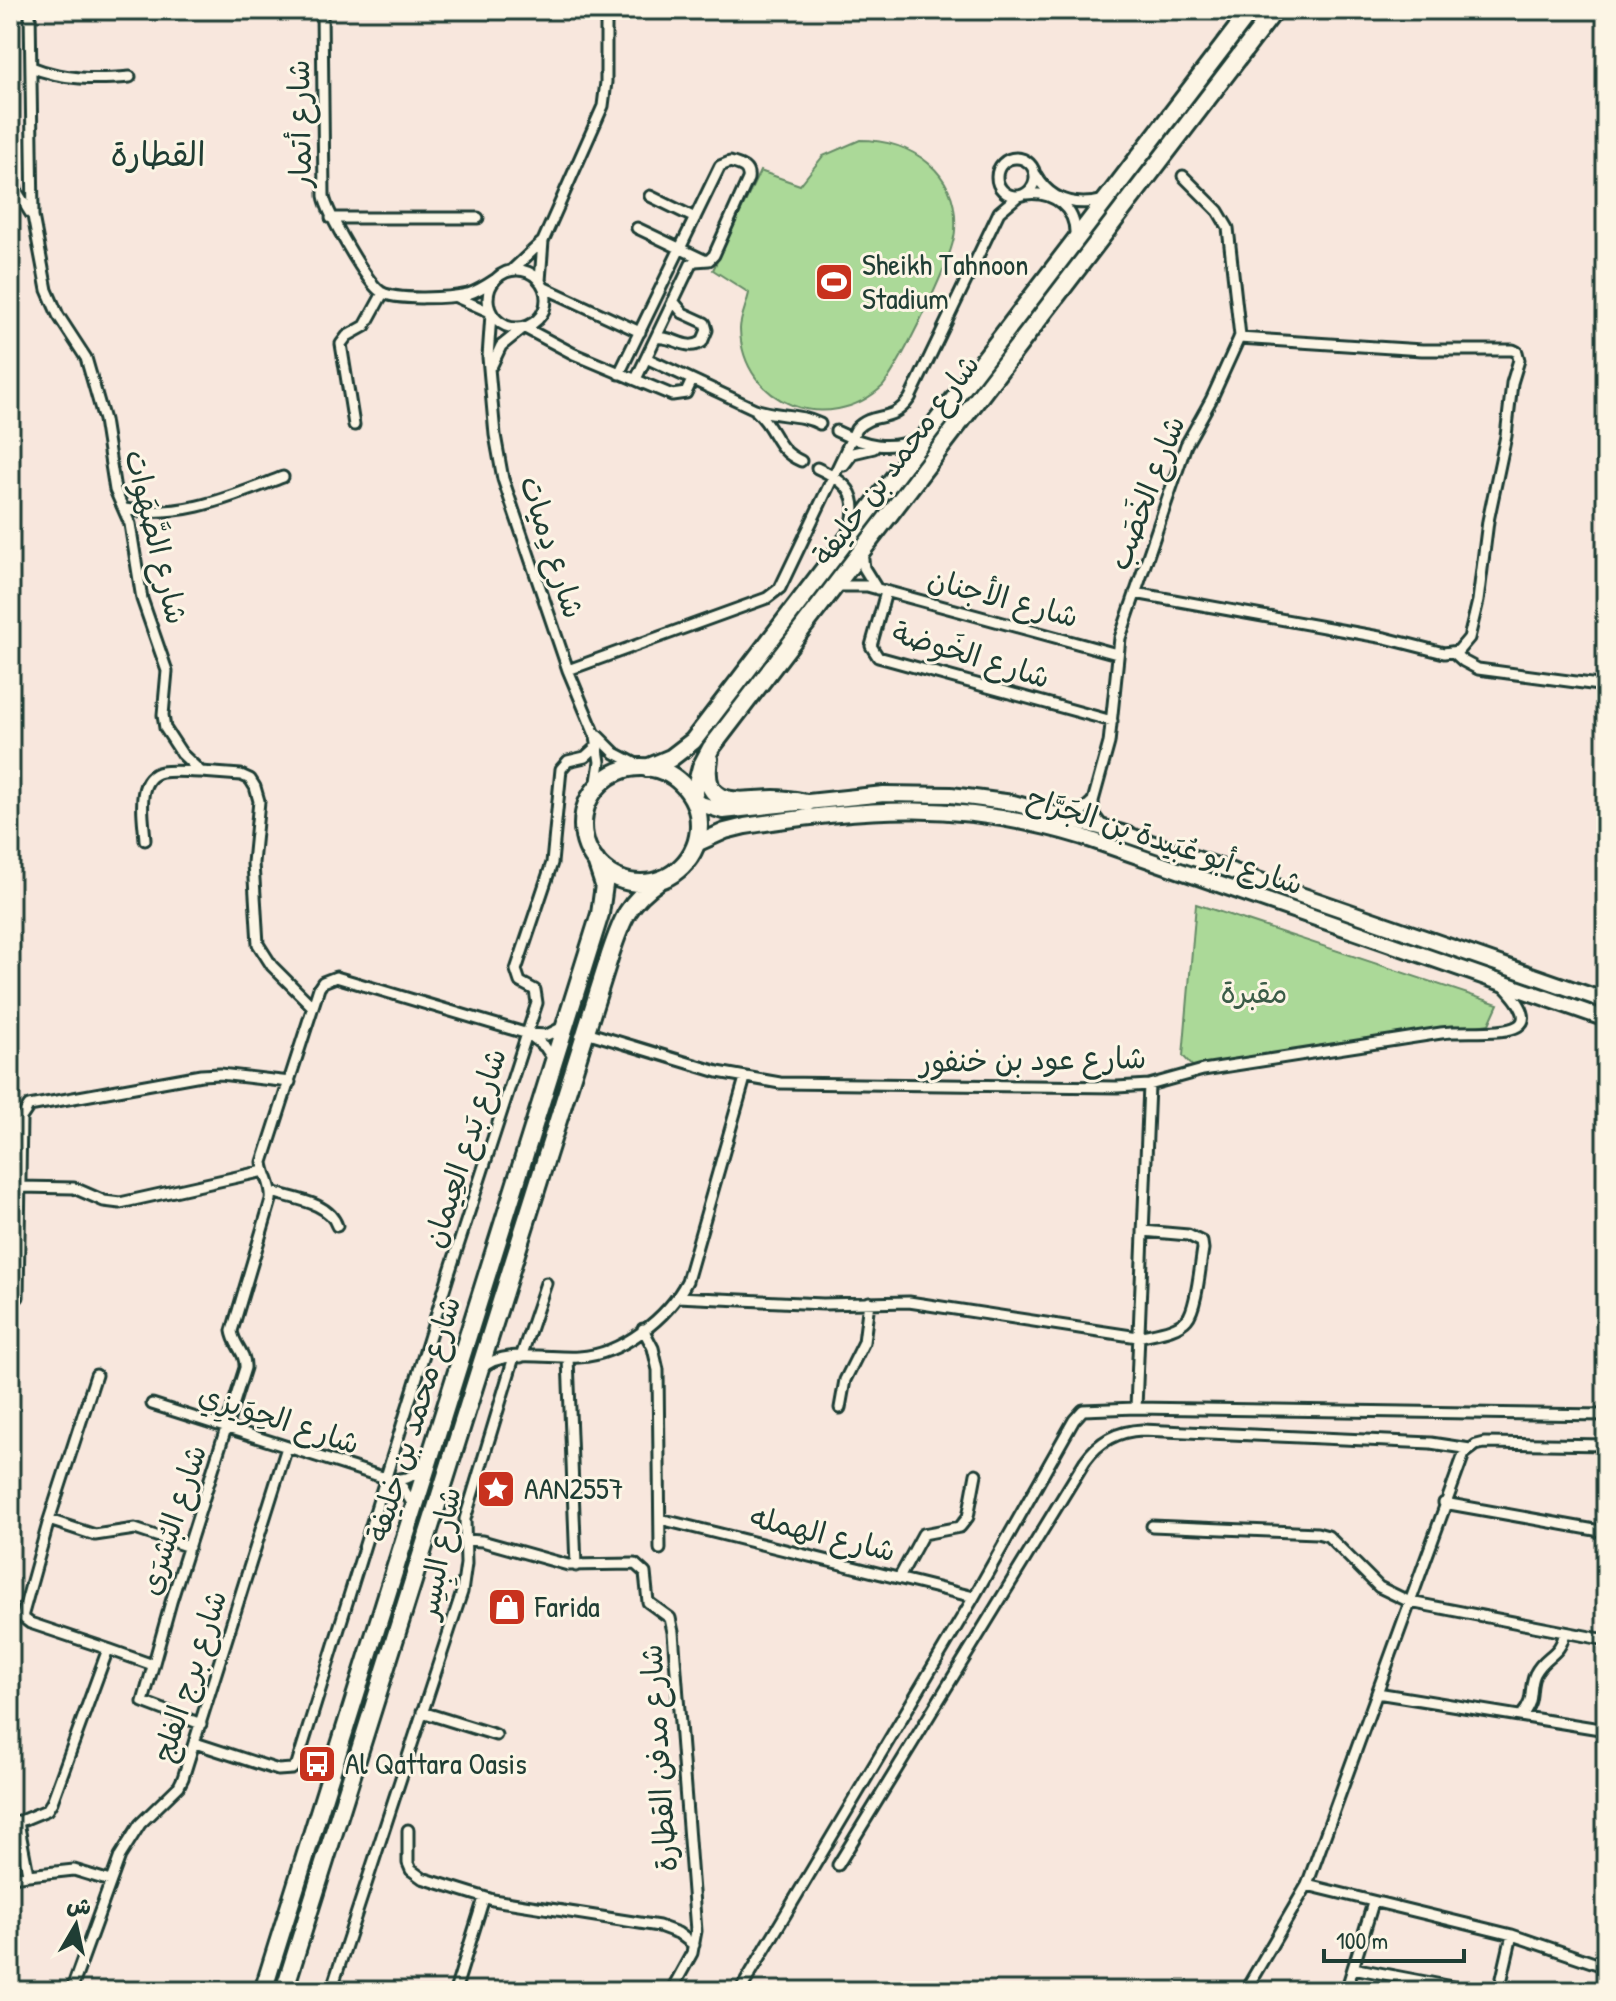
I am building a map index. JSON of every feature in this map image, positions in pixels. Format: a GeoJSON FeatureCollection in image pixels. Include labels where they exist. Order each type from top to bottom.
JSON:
{"type":"FeatureCollection","features":[{"type":"Feature","properties":{"kind":"highway","name":"شارع محمد بن خليفة"},"geometry":{"type":"LineString","coordinates":[[644,767],[671,758],[693,741],[1251,10]]}},
{"type":"Feature","properties":{"kind":"highway","name":"شارع محمد بن خليفة"},"geometry":{"type":"LineString","coordinates":[[694,800],[701,767],[711,748],[1275,10]]}},
{"type":"Feature","properties":{"kind":"highway"},"geometry":{"type":"LineString","coordinates":[[711,748],[708,779],[722,798],[737,803],[778,799],[807,803]]}},
{"type":"Feature","properties":{"kind":"highway"},"geometry":{"type":"LineString","coordinates":[[644,767],[674,777],[694,800],[699,830],[696,844],[682,866],[660,880],[642,883],[625,881],[609,873],[596,861],[586,844],[583,825],[586,805],[596,788],[625,769],[644,767]]}},
{"type":"Feature","properties":{"kind":"highway","name":"شارع محمد بن خليفة"},"geometry":{"type":"LineString","coordinates":[[263,1991],[568,1022],[604,899],[604,885],[596,861]]}},
{"type":"Feature","properties":{"kind":"highway","name":"شارع محمد بن خليفة"},"geometry":{"type":"LineString","coordinates":[[284,1991],[625,913],[640,895],[660,880]]}},
{"type":"Feature","properties":{"kind":"main road","name":"شارع أبو عُبَيدة بن الجَرَّاح"},"geometry":{"type":"LineString","coordinates":[[694,800],[723,811],[862,795],[929,793],[982,798],[1068,816],[1606,1001]]}},
{"type":"Feature","properties":{"kind":"main road","name":"شارع أبو عُبَيدة بن الجَرَّاح"},"geometry":{"type":"LineString","coordinates":[[696,844],[735,828],[842,813],[933,809],[994,815],[1083,837],[1606,1019]]}},
{"type":"Feature","properties":{"kind":"street","name":"شارع الصَّهَوات"},"geometry":{"type":"LineString","coordinates":[[30,10],[33,216],[47,290],[58,315],[90,367],[108,439],[115,490],[130,524],[142,599],[167,671],[163,715],[165,728],[182,754],[201,772]]}},
{"type":"Feature","properties":{"kind":"street","name":"شارع أتمار"},"geometry":{"type":"LineString","coordinates":[[322,10],[324,196],[331,218],[375,287],[383,293]]}},
{"type":"Feature","properties":{"kind":"street"},"geometry":{"type":"LineString","coordinates":[[490,372],[501,346],[514,332],[544,313],[547,296],[542,285],[543,241],[603,106],[606,10]]}},
{"type":"Feature","properties":{"kind":"street"},"geometry":{"type":"LineString","coordinates":[[31,67],[54,75],[77,78],[130,77]]}},
{"type":"Feature","properties":{"kind":"street"},"geometry":{"type":"LineString","coordinates":[[568,670],[774,594],[784,581],[851,438],[862,423],[893,415],[910,398],[999,212],[998,170],[1009,160],[1024,160],[1073,218],[1075,239]]}},
{"type":"Feature","properties":{"kind":"street"},"geometry":{"type":"LineString","coordinates":[[619,374],[720,166],[730,162],[746,169],[748,179],[720,243],[712,258],[691,264],[636,379]]}},
{"type":"Feature","properties":{"kind":"street"},"geometry":{"type":"LineString","coordinates":[[999,212],[1032,186],[1034,172]]}},
{"type":"Feature","properties":{"kind":"street"},"geometry":{"type":"LineString","coordinates":[[10,174],[17,192],[33,216]]}},
{"type":"Feature","properties":{"kind":"street","name":"شارع الخَصَب"},"geometry":{"type":"LineString","coordinates":[[1093,801],[1112,721],[1117,654],[1135,593],[1189,436],[1211,400],[1239,338],[1240,321],[1228,228],[1218,211],[1183,176]]}},
{"type":"Feature","properties":{"kind":"street"},"geometry":{"type":"LineString","coordinates":[[999,186],[1009,195],[1040,193],[1079,204],[1105,200]]}},
{"type":"Feature","properties":{"kind":"street"},"geometry":{"type":"LineString","coordinates":[[650,196],[695,218]]}},
{"type":"Feature","properties":{"kind":"street"},"geometry":{"type":"LineString","coordinates":[[331,218],[478,218]]}},
{"type":"Feature","properties":{"kind":"street"},"geometry":{"type":"LineString","coordinates":[[637,228],[705,261]]}},
{"type":"Feature","properties":{"kind":"street"},"geometry":{"type":"LineString","coordinates":[[354,425],[341,344],[347,336],[365,326],[383,293],[452,296],[475,291],[512,270],[543,241]]}},
{"type":"Feature","properties":{"kind":"street"},"geometry":{"type":"LineString","coordinates":[[512,270],[523,270],[542,285],[640,332]]}},
{"type":"Feature","properties":{"kind":"street"},"geometry":{"type":"LineString","coordinates":[[491,313],[488,294],[496,279]]}},
{"type":"Feature","properties":{"kind":"street"},"geometry":{"type":"LineString","coordinates":[[452,296],[491,313],[505,326],[524,328],[619,374],[677,396],[689,389],[692,380]]}},
{"type":"Feature","properties":{"kind":"street"},"geometry":{"type":"LineString","coordinates":[[656,338],[666,337],[692,346],[702,342],[706,333],[703,321],[683,313],[673,301]]}},
{"type":"Feature","properties":{"kind":"street","name":"شارع دِميات"},"geometry":{"type":"LineString","coordinates":[[491,313],[488,337],[490,372],[495,435],[503,479],[568,670],[598,745],[600,762],[596,788]]}},
{"type":"Feature","properties":{"kind":"street"},"geometry":{"type":"LineString","coordinates":[[1135,593],[1354,632],[1444,653],[1462,647],[1469,638],[1506,436],[1512,383],[1519,360],[1517,352],[1422,350],[1239,338]]}},
{"type":"Feature","properties":{"kind":"street"},"geometry":{"type":"LineString","coordinates":[[646,358],[755,409],[805,417],[820,424]]}},
{"type":"Feature","properties":{"kind":"street"},"geometry":{"type":"LineString","coordinates":[[755,409],[768,423],[787,454],[801,461]]}},
{"type":"Feature","properties":{"kind":"street"},"geometry":{"type":"LineString","coordinates":[[776,440],[779,426],[790,415]]}},
{"type":"Feature","properties":{"kind":"street"},"geometry":{"type":"LineString","coordinates":[[836,431],[881,446]]}},
{"type":"Feature","properties":{"kind":"street"},"geometry":{"type":"LineString","coordinates":[[849,535],[854,512],[851,495],[842,476],[847,459],[862,449],[907,443],[930,432]]}},
{"type":"Feature","properties":{"kind":"street"},"geometry":{"type":"LineString","coordinates":[[817,468],[846,485]]}},
{"type":"Feature","properties":{"kind":"street"},"geometry":{"type":"LineString","coordinates":[[124,509],[149,513],[180,511],[283,477]]}},
{"type":"Feature","properties":{"kind":"street"},"geometry":{"type":"LineString","coordinates":[[862,552],[864,568],[882,591]]}},
{"type":"Feature","properties":{"kind":"street","name":"شارع الأجنان"},"geometry":{"type":"LineString","coordinates":[[836,586],[857,584],[1117,654]]}},
{"type":"Feature","properties":{"kind":"street","name":"شارع الخَوضة"},"geometry":{"type":"LineString","coordinates":[[882,591],[871,646],[878,657],[1112,721]]}},
{"type":"Feature","properties":{"kind":"street"},"geometry":{"type":"LineString","coordinates":[[1453,652],[1468,665],[1484,670],[1606,686]]}},
{"type":"Feature","properties":{"kind":"street","name":"شارع دِميات"},"geometry":{"type":"LineString","coordinates":[[593,730],[615,753],[644,767]]}},
{"type":"Feature","properties":{"kind":"street","name":"شارع بَدع العِيمان"},"geometry":{"type":"LineString","coordinates":[[195,1743],[278,1770],[292,1769],[297,1764],[389,1480],[448,1277],[528,1034],[538,994],[520,982],[516,970],[552,863],[560,772],[565,763],[585,757],[598,745]]}},
{"type":"Feature","properties":{"kind":"street"},"geometry":{"type":"LineString","coordinates":[[145,840],[143,791],[149,779],[165,771],[241,775],[250,779],[259,801],[253,863],[258,944],[272,966],[313,1007]]}},
{"type":"Feature","properties":{"kind":"street"},"geometry":{"type":"LineString","coordinates":[[1068,816],[1082,811],[1093,801]]}},
{"type":"Feature","properties":{"kind":"street"},"geometry":{"type":"LineString","coordinates":[[1093,801],[1094,815],[1102,826]]}},
{"type":"Feature","properties":{"kind":"street"},"geometry":{"type":"LineString","coordinates":[[337,1226],[334,1217],[326,1210],[272,1192],[264,1171],[266,1154],[323,982],[336,977],[528,1034],[547,1035],[568,1022]]}},
{"type":"Feature","properties":{"kind":"street","name":"شارع عود بن خنفور"},"geometry":{"type":"LineString","coordinates":[[586,1032],[745,1078],[780,1083],[1117,1087],[1149,1085],[1203,1070],[1426,1035],[1471,1030],[1511,1031],[1524,1019],[1524,1012],[1522,1005],[1497,980]]}},
{"type":"Feature","properties":{"kind":"street"},"geometry":{"type":"LineString","coordinates":[[528,1034],[545,1047],[555,1066]]}},
{"type":"Feature","properties":{"kind":"street"},"geometry":{"type":"LineString","coordinates":[[18,1297],[21,1118],[29,1106],[201,1075],[220,1074],[290,1082]]}},
{"type":"Feature","properties":{"kind":"street"},"geometry":{"type":"LineString","coordinates":[[478,1371],[488,1362],[518,1357],[596,1355],[643,1329],[677,1297],[691,1268],[745,1078]]}},
{"type":"Feature","properties":{"kind":"street"},"geometry":{"type":"LineString","coordinates":[[1136,1408],[1149,1085]]}},
{"type":"Feature","properties":{"kind":"street"},"geometry":{"type":"LineString","coordinates":[[20,1187],[74,1188],[104,1201],[120,1203],[264,1171]]}},
{"type":"Feature","properties":{"kind":"street","name":"شارع البُشرَى"},"geometry":{"type":"LineString","coordinates":[[201,1724],[143,1702],[245,1368],[243,1352],[233,1338],[232,1325],[272,1192]]}},
{"type":"Feature","properties":{"kind":"street"},"geometry":{"type":"LineString","coordinates":[[677,1297],[811,1304],[909,1302],[1138,1337],[1175,1328],[1187,1320],[1192,1310],[1203,1249],[1202,1242],[1188,1235],[1143,1231]]}},
{"type":"Feature","properties":{"kind":"street","name":"شارع البِسِر"},"geometry":{"type":"LineString","coordinates":[[331,1991],[462,1592],[466,1564],[465,1519],[518,1357],[531,1332],[546,1283]]}},
{"type":"Feature","properties":{"kind":"street"},"geometry":{"type":"LineString","coordinates":[[840,1408],[845,1380],[864,1342],[869,1302]]}},
{"type":"Feature","properties":{"kind":"street"},"geometry":{"type":"LineString","coordinates":[[643,1329],[653,1348],[658,1370],[660,1549]]}},
{"type":"Feature","properties":{"kind":"street"},"geometry":{"type":"LineString","coordinates":[[491,1332],[496,1349],[518,1357]]}},
{"type":"Feature","properties":{"kind":"street"},"geometry":{"type":"LineString","coordinates":[[568,1358],[576,1566]]}},
{"type":"Feature","properties":{"kind":"street"},"geometry":{"type":"LineString","coordinates":[[96,1375],[49,1520],[22,1617],[30,1623],[153,1665]]}},
{"type":"Feature","properties":{"kind":"street","name":"شارع الحِوَيزِي"},"geometry":{"type":"LineString","coordinates":[[152,1404],[389,1480],[408,1493],[414,1512]]}},
{"type":"Feature","properties":{"kind":"street"},"geometry":{"type":"LineString","coordinates":[[740,1991],[974,1597],[1078,1414],[1090,1408],[1136,1408],[1606,1415]]}},
{"type":"Feature","properties":{"kind":"street"},"geometry":{"type":"LineString","coordinates":[[838,1865],[1085,1461],[1105,1440],[1123,1432],[1142,1430],[1431,1443],[1470,1449]]}},
{"type":"Feature","properties":{"kind":"street"},"geometry":{"type":"LineString","coordinates":[[1245,1991],[1307,1885],[1459,1462],[1470,1449],[1484,1443],[1606,1445]]}},
{"type":"Feature","properties":{"kind":"street","name":"شارع برج الفلج"},"geometry":{"type":"LineString","coordinates":[[71,1991],[120,1856],[140,1824],[179,1786],[287,1447]]}},
{"type":"Feature","properties":{"kind":"street","name":"شارع الحِوَيزِي"},"geometry":{"type":"LineString","coordinates":[[389,1480],[415,1476],[428,1467]]}},
{"type":"Feature","properties":{"kind":"street"},"geometry":{"type":"LineString","coordinates":[[899,1578],[923,1534],[960,1527],[968,1517],[976,1474]]}},
{"type":"Feature","properties":{"kind":"street"},"geometry":{"type":"LineString","coordinates":[[1444,1503],[1606,1532]]}},
{"type":"Feature","properties":{"kind":"street","name":"شارع الهمله"},"geometry":{"type":"LineString","coordinates":[[660,1519],[974,1597]]}},
{"type":"Feature","properties":{"kind":"street"},"geometry":{"type":"LineString","coordinates":[[49,1520],[95,1535],[135,1529],[189,1547]]}},
{"type":"Feature","properties":{"kind":"street"},"geometry":{"type":"LineString","coordinates":[[1152,1526],[1317,1533],[1328,1536],[1379,1587],[1410,1602],[1606,1640]]}},
{"type":"Feature","properties":{"kind":"street","name":"شارع مدفن القطارة"},"geometry":{"type":"LineString","coordinates":[[464,1540],[482,1541],[576,1566],[628,1564],[641,1568],[647,1580],[648,1602],[652,1608],[665,1613],[672,1625],[696,1931],[694,1945],[671,1991]]}},
{"type":"Feature","properties":{"kind":"street"},"geometry":{"type":"LineString","coordinates":[[1521,1716],[1529,1708],[1534,1676],[1562,1647],[1565,1632]]}},
{"type":"Feature","properties":{"kind":"street"},"geometry":{"type":"LineString","coordinates":[[28,1874],[18,1822],[47,1810],[52,1802],[108,1649]]}},
{"type":"Feature","properties":{"kind":"street"},"geometry":{"type":"LineString","coordinates":[[1377,1693],[1606,1730]]}},
{"type":"Feature","properties":{"kind":"street"},"geometry":{"type":"LineString","coordinates":[[422,1712],[496,1735]]}},
{"type":"Feature","properties":{"kind":"street"},"geometry":{"type":"LineString","coordinates":[[408,1830],[408,1863],[416,1875],[484,1898],[659,1926],[678,1933],[694,1945]]}},
{"type":"Feature","properties":{"kind":"street"},"geometry":{"type":"LineString","coordinates":[[10,1877],[74,1870],[110,1881]]}},
{"type":"Feature","properties":{"kind":"street"},"geometry":{"type":"LineString","coordinates":[[1307,1885],[1512,1935],[1606,1966]]}},
{"type":"Feature","properties":{"kind":"street"},"geometry":{"type":"LineString","coordinates":[[455,1991],[484,1898]]}},
{"type":"Feature","properties":{"kind":"street"},"geometry":{"type":"LineString","coordinates":[[1346,1991],[1373,1903]]}},
{"type":"Feature","properties":{"kind":"street"},"geometry":{"type":"LineString","coordinates":[[1499,1991],[1512,1935]]}},
{"type":"Feature","properties":{"kind":"street"},"geometry":{"type":"LineString","coordinates":[[1353,1968],[1473,1991]]}},
{"type":"Feature","properties":{"kind":"green space","name":"Sheikh Tahnoon Stadium"},"geometry":{"type":"Polygon","coordinates":[[[860,140],[897,146],[928,163],[949,191],[955,230],[946,263],[925,310],[883,386],[861,401],[838,409],[815,410],[792,405],[772,394],[756,377],[745,356],[740,329],[749,293],[713,270],[760,171],[800,185],[823,156],[860,140]]]}},
{"type":"Feature","properties":{"kind":"green space","name":"مقبرة"},"geometry":{"type":"Polygon","coordinates":[[[1196,904],[1498,1004],[1489,1024],[1195,1069],[1183,1056],[1196,904]]]}},
{"type":"Feature","properties":{"kind":"place","name":"Sheikh Tahnoon Stadium"},"geometry":{"type":"Point","coordinates":[834,282]}},
{"type":"Feature","properties":{"kind":"place","name":"AAN2557"},"geometry":{"type":"Point","coordinates":[496,1489]}},
{"type":"Feature","properties":{"kind":"place","name":"Farida"},"geometry":{"type":"Point","coordinates":[507,1607]}},
{"type":"Feature","properties":{"kind":"place","name":"Al Qattara Oasis"},"geometry":{"type":"Point","coordinates":[317,1764]}},
{"type":"Feature","properties":{"kind":"district","name":"القطارة"},"geometry":{"type":"Point","coordinates":[158,154]}}]}
